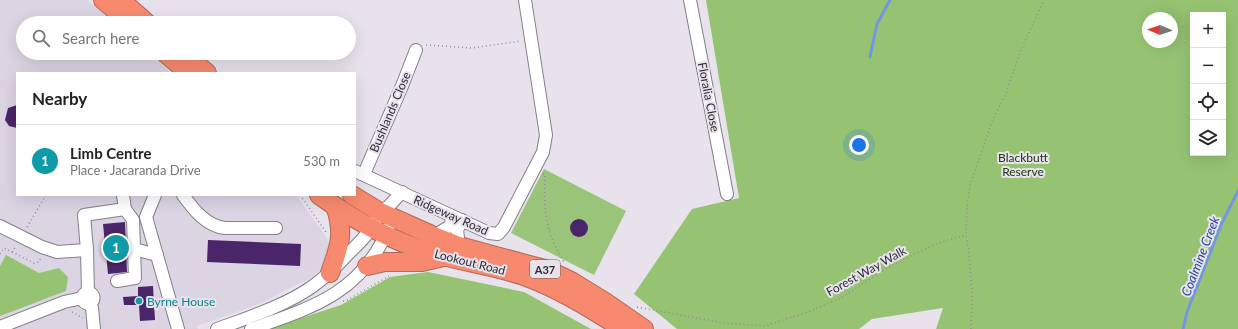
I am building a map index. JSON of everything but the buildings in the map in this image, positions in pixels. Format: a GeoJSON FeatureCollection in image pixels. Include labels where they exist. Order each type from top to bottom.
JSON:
{"type":"FeatureCollection","features":[{"type":"Feature","properties":{"kind":"highway"},"geometry":{"type":"LineString","coordinates":[[103,0],[122,16]]}},
{"type":"Feature","properties":{"kind":"highway"},"geometry":{"type":"LineString","coordinates":[[121,0],[139,16]]}},
{"type":"Feature","properties":{"kind":"highway"},"geometry":{"type":"LineString","coordinates":[[174,60],[188,72]]}},
{"type":"Feature","properties":{"kind":"highway"},"geometry":{"type":"LineString","coordinates":[[191,60],[206,72]]}},
{"type":"Feature","properties":{"kind":"highway","name":"Lookout Road"},"geometry":{"type":"LineString","coordinates":[[320,196],[372,228],[432,253],[452,251],[548,270],[571,281],[644,329]]}},
{"type":"Feature","properties":{"kind":"highway","name":"Lookout Road"},"geometry":{"type":"LineString","coordinates":[[354,196],[386,215],[434,236],[452,251],[485,265],[523,276],[571,297],[621,329]]}},
{"type":"Feature","properties":{"kind":"highway"},"geometry":{"type":"LineString","coordinates":[[330,273],[338,251],[341,237],[340,220],[335,206]]}},
{"type":"Feature","properties":{"kind":"highway"},"geometry":{"type":"LineString","coordinates":[[367,266],[385,262],[422,262],[452,251]]}},
{"type":"Feature","properties":{"kind":"street","name":"Ridgeway Road"},"geometry":{"type":"LineString","coordinates":[[360,173],[489,233],[498,234],[504,227],[543,152],[546,135],[530,40],[525,0]]}},
{"type":"Feature","properties":{"kind":"street","name":"Floralia Close"},"geometry":{"type":"LineString","coordinates":[[690,0],[727,194]]}},
{"type":"Feature","properties":{"kind":"street","name":"Bushlands Close"},"geometry":{"type":"LineString","coordinates":[[360,173],[420,50]]}},
{"type":"Feature","properties":{"kind":"street"},"geometry":{"type":"LineString","coordinates":[[217,329],[254,316],[291,299],[312,287],[330,273],[386,215],[388,207],[402,192]]}},
{"type":"Feature","properties":{"kind":"street"},"geometry":{"type":"LineString","coordinates":[[118,281],[134,278],[133,220],[125,210],[123,196]]}},
{"type":"Feature","properties":{"kind":"street"},"geometry":{"type":"LineString","coordinates":[[155,196],[146,217],[178,329]]}},
{"type":"Feature","properties":{"kind":"street"},"geometry":{"type":"LineString","coordinates":[[184,196],[205,220],[217,227],[276,228]]}},
{"type":"Feature","properties":{"kind":"street"},"geometry":{"type":"LineString","coordinates":[[90,325],[92,308],[86,298],[84,215],[125,210]]}},
{"type":"Feature","properties":{"kind":"street"},"geometry":{"type":"LineString","coordinates":[[251,329],[298,313],[318,304],[337,293],[352,281],[367,266],[379,248],[372,228],[366,219],[386,215]]}},
{"type":"Feature","properties":{"kind":"street","name":"Lookout Road"},"geometry":{"type":"LineString","coordinates":[[434,236],[450,226],[458,218]]}},
{"type":"Feature","properties":{"kind":"street","name":"Lookout Road"},"geometry":{"type":"LineString","coordinates":[[452,251],[458,218]]}},
{"type":"Feature","properties":{"kind":"street"},"geometry":{"type":"LineString","coordinates":[[0,226],[42,248],[57,252],[86,250]]}},
{"type":"Feature","properties":{"kind":"street"},"geometry":{"type":"LineString","coordinates":[[134,249],[157,256]]}},
{"type":"Feature","properties":{"kind":"street"},"geometry":{"type":"LineString","coordinates":[[0,327],[64,302],[86,298]]}},
{"type":"Feature","properties":{"kind":"path"},"geometry":{"type":"LineString","coordinates":[[971,329],[972,294],[966,235],[967,206],[970,185],[993,119],[1005,96],[1021,50],[1044,0]]}},
{"type":"Feature","properties":{"kind":"path"},"geometry":{"type":"LineString","coordinates":[[420,50],[425,45],[472,48],[530,40]]}},
{"type":"Feature","properties":{"kind":"path"},"geometry":{"type":"LineString","coordinates":[[544,174],[549,228],[564,262]]}},
{"type":"Feature","properties":{"kind":"path"},"geometry":{"type":"LineString","coordinates":[[301,196],[328,234]]}},
{"type":"Feature","properties":{"kind":"path","name":"Forest Way Walk"},"geometry":{"type":"LineString","coordinates":[[634,307],[724,323],[765,326],[805,313],[839,298],[894,264],[938,243],[966,235]]}},
{"type":"Feature","properties":{"kind":"path"},"geometry":{"type":"LineString","coordinates":[[12,252],[34,263],[39,262],[41,256],[45,257]]}},
{"type":"Feature","properties":{"kind":"path"},"geometry":{"type":"LineString","coordinates":[[346,301],[395,273]]}},
{"type":"Feature","properties":{"kind":"path"},"geometry":{"type":"LineString","coordinates":[[69,310],[90,325]]}},
{"type":"Feature","properties":{"kind":"shaded area"},"geometry":{"type":"Polygon","coordinates":[[[0,0],[87,0],[106,16],[16,16],[16,60],[157,60],[171,72],[16,72],[16,196],[297,196],[327,238],[330,249],[322,268],[314,276],[259,304],[197,326],[198,329],[0,329],[0,0]]]}},
{"type":"Feature","properties":{"kind":"green space","name":"Blackbutt Reserve"},"geometry":{"type":"Polygon","coordinates":[[[706,0],[1238,0],[1238,329],[936,329],[943,308],[872,319],[859,329],[677,329],[634,294],[692,209],[739,198],[706,0]]]}},
{"type":"Feature","properties":{"kind":"green space"},"geometry":{"type":"Polygon","coordinates":[[[544,169],[626,211],[594,275],[511,233],[544,169]]]}},
{"type":"Feature","properties":{"kind":"green space"},"geometry":{"type":"Polygon","coordinates":[[[6,255],[39,273],[59,268],[68,277],[66,291],[0,316],[0,266],[6,255]]]}},
{"type":"Feature","properties":{"kind":"green space"},"geometry":{"type":"Polygon","coordinates":[[[428,272],[524,292],[591,329],[268,329],[341,305],[390,277],[428,272]]]}},
{"type":"Feature","properties":{"kind":"waterway"},"geometry":{"type":"LineString","coordinates":[[870,57],[877,24],[890,0]]}},
{"type":"Feature","properties":{"kind":"waterway","name":"Coalmine Creek"},"geometry":{"type":"LineString","coordinates":[[1183,329],[1187,312],[1221,225],[1238,191]]}},
{"type":"Feature","properties":{"kind":"place","name":"Limb Centre"},"geometry":{"type":"Point","coordinates":[116,248]}},
{"type":"Feature","properties":{"kind":"place","name":"Byrne House"},"geometry":{"type":"Point","coordinates":[139,301]}}]}
